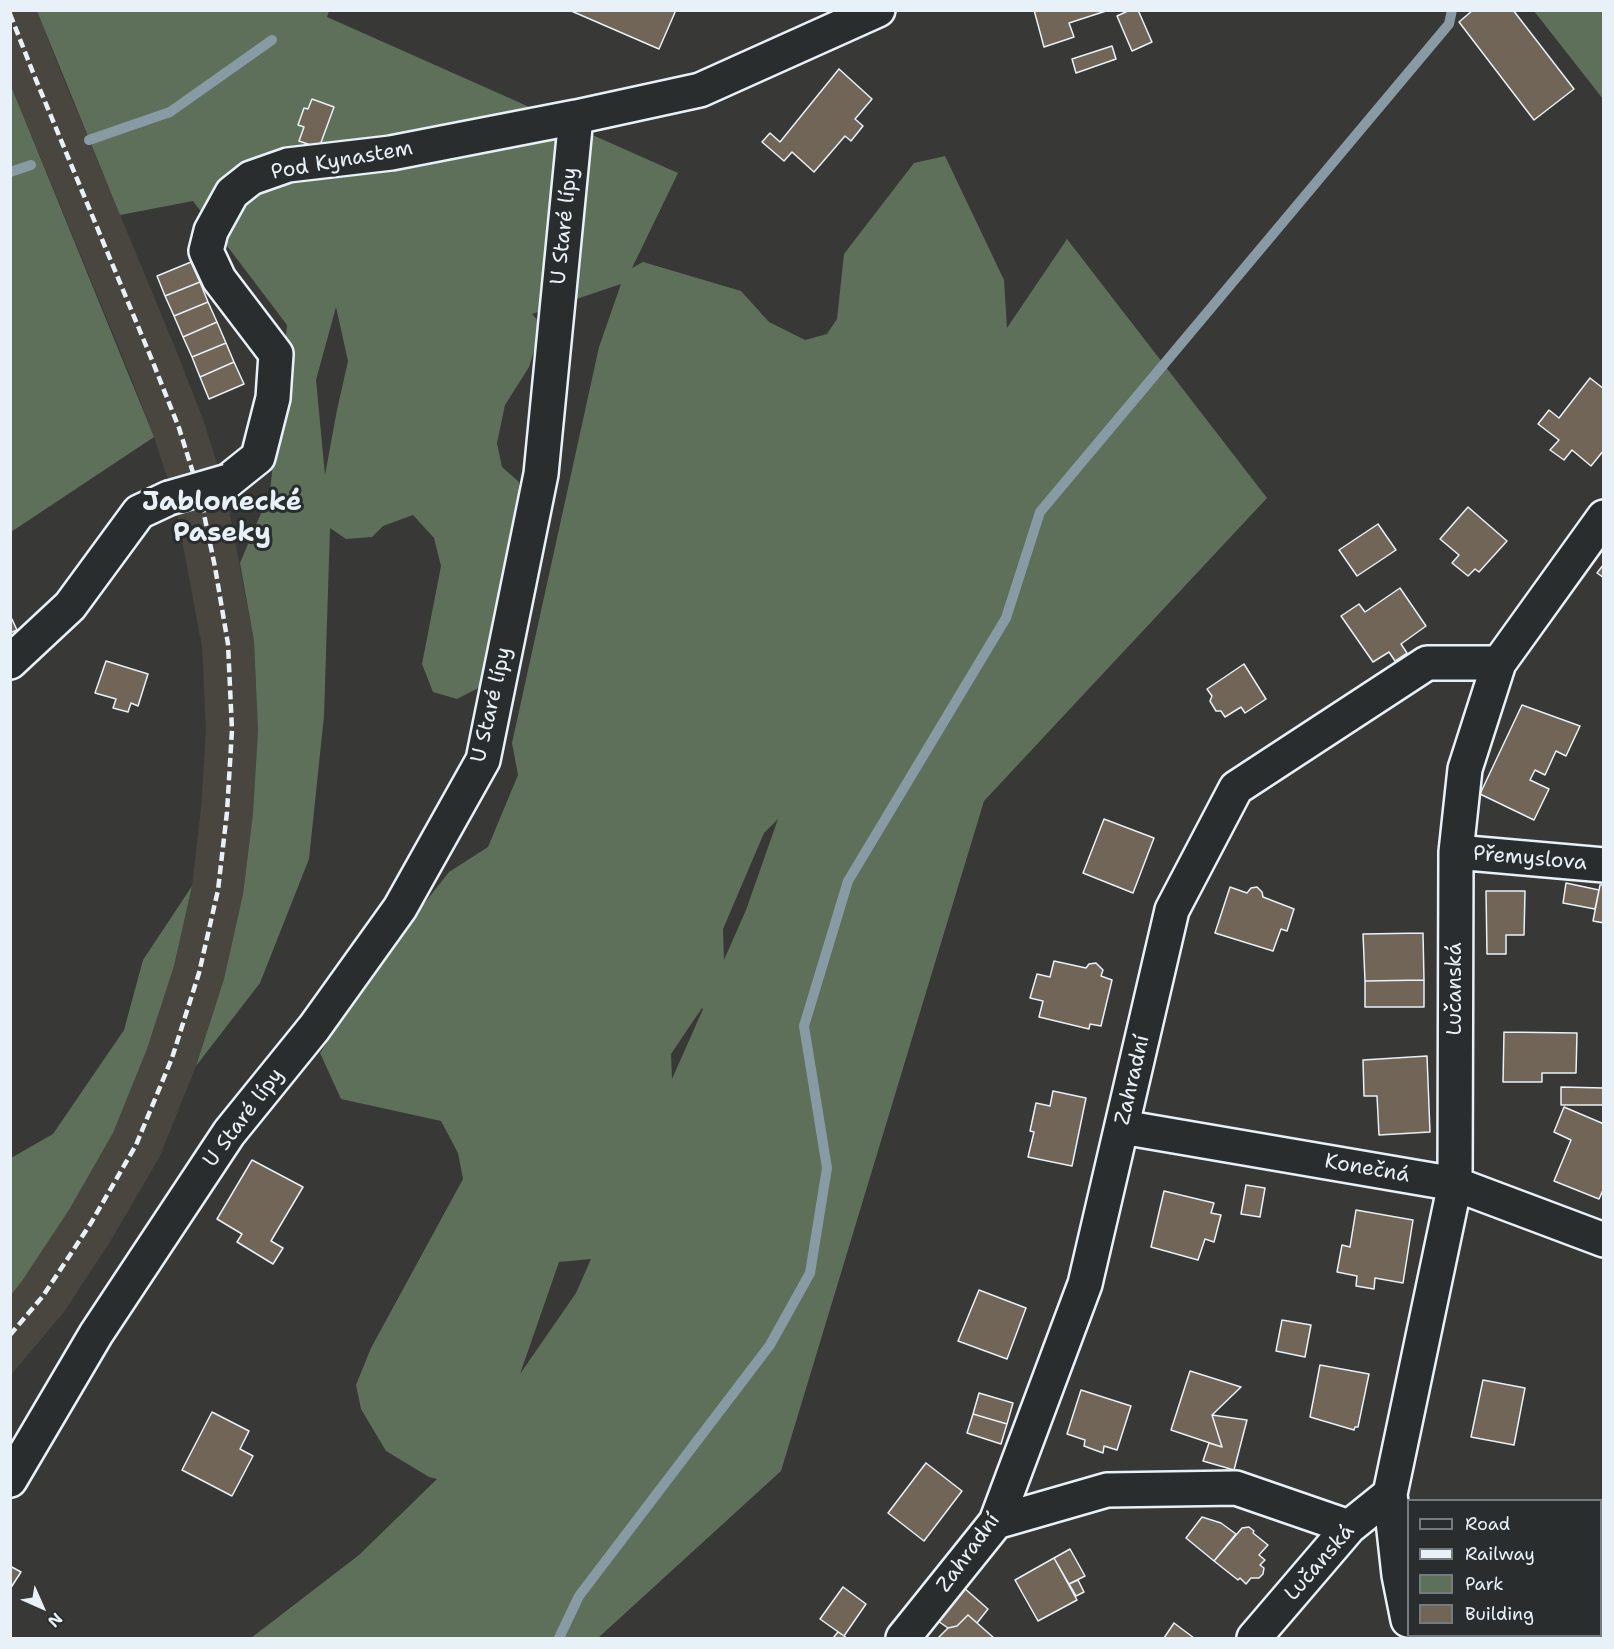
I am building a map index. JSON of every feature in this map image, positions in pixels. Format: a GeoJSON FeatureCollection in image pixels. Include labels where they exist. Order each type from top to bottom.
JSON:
{"type":"FeatureCollection","features":[{"type":"Feature","properties":{"kind":"street"},"geometry":{"type":"LineString","coordinates":[[576,117],[700,90],[878,10]]}},
{"type":"Feature","properties":{"kind":"street","name":"Pod Kynastem"},"geometry":{"type":"LineString","coordinates":[[10,662],[70,606],[139,512],[169,498],[228,481],[258,457],[273,398],[276,354],[219,279],[206,251],[211,231],[232,193],[251,178],[288,165],[391,153],[576,117]]}},
{"type":"Feature","properties":{"kind":"street","name":"U Staré lípy"},"geometry":{"type":"LineString","coordinates":[[10,1480],[96,1334],[229,1133],[314,1028],[400,908],[483,760],[541,474],[576,117]]}},
{"type":"Feature","properties":{"kind":"street","name":"Lučanská"},"geometry":{"type":"LineString","coordinates":[[1407,1615],[1399,1575],[1390,1494],[1455,1184],[1456,852],[1465,769],[1499,663],[1604,517]]}},
{"type":"Feature","properties":{"kind":"street","name":"Zahradní"},"geometry":{"type":"LineString","coordinates":[[903,1638],[996,1522],[1085,1284],[1172,910],[1236,788],[1427,663],[1499,663]]}},
{"type":"Feature","properties":{"kind":"street","name":"Přemyslova"},"geometry":{"type":"LineString","coordinates":[[1456,852],[1604,866]]}},
{"type":"Feature","properties":{"kind":"street","name":"Konečná"},"geometry":{"type":"LineString","coordinates":[[1122,1126],[1455,1184],[1604,1240]]}},
{"type":"Feature","properties":{"kind":"street"},"geometry":{"type":"LineString","coordinates":[[996,1522],[1107,1490],[1236,1488],[1349,1527]]}},
{"type":"Feature","properties":{"kind":"street","name":"Lučanská"},"geometry":{"type":"LineString","coordinates":[[1254,1638],[1349,1527],[1390,1494]]}},
{"type":"Feature","properties":{"kind":"shaded area"},"geometry":{"type":"Polygon","coordinates":[[[37,10],[176,350],[203,419],[225,489],[254,641],[258,730],[253,813],[243,894],[224,979],[196,1066],[160,1156],[113,1237],[64,1312],[11,1375],[11,1295],[69,1210],[113,1133],[147,1049],[174,966],[192,886],[201,809],[206,730],[202,647],[175,502],[154,437],[128,370],[11,86],[11,11],[37,10]]]}},
{"type":"Feature","properties":{"kind":"green space"},"geometry":{"type":"Polygon","coordinates":[[[37,11],[329,11],[327,17],[678,173],[632,268],[643,262],[741,291],[769,322],[805,340],[827,334],[837,319],[844,254],[914,163],[945,156],[1004,280],[1007,328],[1067,239],[1267,498],[984,801],[781,1471],[598,1638],[251,1638],[359,1555],[437,1479],[429,1477],[386,1451],[361,1409],[356,1385],[371,1348],[463,1179],[458,1153],[441,1121],[341,1099],[320,1053],[389,948],[449,872],[488,847],[518,775],[512,743],[599,347],[621,284],[532,314],[542,325],[529,367],[505,405],[497,443],[502,467],[519,482],[518,542],[488,683],[457,699],[433,692],[422,664],[441,566],[434,538],[413,515],[383,526],[372,537],[346,539],[330,528],[324,716],[309,859],[260,983],[196,1066],[224,979],[243,894],[253,813],[258,730],[254,641],[240,563],[270,492],[287,325],[193,201],[120,215],[37,11]],[[336,307],[316,380],[325,475],[348,361],[336,307]],[[778,819],[764,833],[723,929],[724,960],[746,910],[778,819]],[[702,1008],[671,1054],[672,1079],[702,1008]],[[591,1259],[559,1262],[520,1374],[576,1293],[591,1259]]]}},
{"type":"Feature","properties":{"kind":"green space"},"geometry":{"type":"Polygon","coordinates":[[[1534,11],[1603,11],[1603,99],[1534,11]]]}},
{"type":"Feature","properties":{"kind":"green space"},"geometry":{"type":"Polygon","coordinates":[[[11,86],[154,437],[10,532],[11,86]]]}},
{"type":"Feature","properties":{"kind":"green space"},"geometry":{"type":"Polygon","coordinates":[[[192,886],[174,966],[147,1049],[113,1133],[69,1210],[11,1295],[11,1158],[53,1134],[124,1030],[143,960],[192,886]]]}},
{"type":"Feature","properties":{"kind":"building"},"geometry":{"type":"Polygon","coordinates":[[[569,10],[676,10],[659,49],[569,10]]]}},
{"type":"Feature","properties":{"kind":"building"},"geometry":{"type":"Polygon","coordinates":[[[1034,10],[1106,11],[1069,23],[1074,37],[1044,47],[1034,10]]]}},
{"type":"Feature","properties":{"kind":"building"},"geometry":{"type":"Polygon","coordinates":[[[1130,10],[1138,10],[1152,42],[1132,51],[1117,16],[1130,10]]]}},
{"type":"Feature","properties":{"kind":"building"},"geometry":{"type":"Polygon","coordinates":[[[1473,10],[1513,10],[1574,89],[1534,120],[1459,22],[1473,10]]]}},
{"type":"Feature","properties":{"kind":"building"},"geometry":{"type":"Polygon","coordinates":[[[1112,46],[1116,59],[1076,73],[1072,59],[1112,46]]]}},
{"type":"Feature","properties":{"kind":"building"},"geometry":{"type":"Polygon","coordinates":[[[839,69],[872,99],[855,119],[863,126],[851,141],[845,136],[814,172],[792,152],[784,161],[762,142],[770,133],[780,142],[839,69]]]}},
{"type":"Feature","properties":{"kind":"building"},"geometry":{"type":"Polygon","coordinates":[[[312,99],[334,107],[319,148],[299,141],[304,127],[298,125],[304,108],[308,109],[312,99]]]}},
{"type":"Feature","properties":{"kind":"building"},"geometry":{"type":"Polygon","coordinates":[[[191,262],[200,282],[165,296],[157,276],[191,262]]]}},
{"type":"Feature","properties":{"kind":"building"},"geometry":{"type":"Polygon","coordinates":[[[200,282],[208,302],[174,316],[165,296],[200,282]]]}},
{"type":"Feature","properties":{"kind":"building"},"geometry":{"type":"Polygon","coordinates":[[[208,302],[217,322],[183,337],[174,316],[208,302]]]}},
{"type":"Feature","properties":{"kind":"building"},"geometry":{"type":"Polygon","coordinates":[[[217,322],[226,343],[192,357],[183,337],[217,322]]]}},
{"type":"Feature","properties":{"kind":"building"},"geometry":{"type":"Polygon","coordinates":[[[226,343],[234,362],[200,377],[192,357],[226,343]]]}},
{"type":"Feature","properties":{"kind":"building"},"geometry":{"type":"Polygon","coordinates":[[[234,362],[244,384],[209,399],[200,377],[234,362]]]}},
{"type":"Feature","properties":{"kind":"building"},"geometry":{"type":"Polygon","coordinates":[[[1590,378],[1604,389],[1604,450],[1591,466],[1572,450],[1564,460],[1550,450],[1559,440],[1538,424],[1549,410],[1559,418],[1590,378]]]}},
{"type":"Feature","properties":{"kind":"building"},"geometry":{"type":"Polygon","coordinates":[[[1468,507],[1507,541],[1479,572],[1475,569],[1468,576],[1452,563],[1459,555],[1440,539],[1468,507]]]}},
{"type":"Feature","properties":{"kind":"building"},"geometry":{"type":"Polygon","coordinates":[[[1378,524],[1396,550],[1357,576],[1339,550],[1378,524]]]}},
{"type":"Feature","properties":{"kind":"building"},"geometry":{"type":"Polygon","coordinates":[[[1604,564],[1604,578],[1597,573],[1604,564]]]}},
{"type":"Feature","properties":{"kind":"building"},"geometry":{"type":"Polygon","coordinates":[[[1400,588],[1426,626],[1401,644],[1407,653],[1395,661],[1389,652],[1373,662],[1341,616],[1359,604],[1365,612],[1400,588]]]}},
{"type":"Feature","properties":{"kind":"building"},"geometry":{"type":"Polygon","coordinates":[[[10,615],[17,630],[10,633],[10,615]]]}},
{"type":"Feature","properties":{"kind":"building"},"geometry":{"type":"Polygon","coordinates":[[[106,661],[148,674],[138,706],[131,703],[128,712],[113,708],[116,699],[95,693],[106,661]]]}},
{"type":"Feature","properties":{"kind":"building"},"geometry":{"type":"Polygon","coordinates":[[[1244,664],[1266,699],[1245,713],[1241,707],[1225,717],[1221,711],[1216,711],[1210,701],[1212,696],[1207,689],[1244,664]]]}},
{"type":"Feature","properties":{"kind":"building"},"geometry":{"type":"Polygon","coordinates":[[[1522,705],[1580,726],[1566,756],[1556,751],[1545,775],[1535,770],[1530,780],[1549,789],[1534,820],[1480,794],[1522,705]]]}},
{"type":"Feature","properties":{"kind":"building"},"geometry":{"type":"Polygon","coordinates":[[[1104,819],[1154,838],[1133,893],[1083,873],[1104,819]]]}},
{"type":"Feature","properties":{"kind":"building"},"geometry":{"type":"Polygon","coordinates":[[[1566,883],[1599,890],[1595,909],[1563,903],[1566,883]]]}},
{"type":"Feature","properties":{"kind":"building"},"geometry":{"type":"Polygon","coordinates":[[[1600,885],[1604,885],[1604,923],[1593,921],[1600,885]]]}},
{"type":"Feature","properties":{"kind":"building"},"geometry":{"type":"Polygon","coordinates":[[[1230,887],[1247,893],[1251,888],[1257,887],[1263,897],[1294,909],[1287,931],[1281,929],[1273,951],[1215,933],[1230,887]]]}},
{"type":"Feature","properties":{"kind":"building"},"geometry":{"type":"Polygon","coordinates":[[[1486,891],[1525,891],[1524,935],[1506,935],[1506,954],[1487,954],[1486,891]]]}},
{"type":"Feature","properties":{"kind":"building"},"geometry":{"type":"Polygon","coordinates":[[[1423,933],[1424,980],[1365,981],[1363,934],[1423,933]]]}},
{"type":"Feature","properties":{"kind":"building"},"geometry":{"type":"Polygon","coordinates":[[[1054,961],[1086,968],[1089,964],[1096,963],[1103,970],[1101,976],[1112,980],[1101,1026],[1090,1024],[1089,1029],[1039,1017],[1043,1001],[1030,998],[1037,974],[1050,977],[1054,961]]]}},
{"type":"Feature","properties":{"kind":"building"},"geometry":{"type":"Polygon","coordinates":[[[1424,980],[1424,1007],[1365,1007],[1365,981],[1424,980]]]}},
{"type":"Feature","properties":{"kind":"building"},"geometry":{"type":"Polygon","coordinates":[[[1504,1032],[1577,1033],[1576,1073],[1542,1073],[1542,1082],[1503,1082],[1504,1032]]]}},
{"type":"Feature","properties":{"kind":"building"},"geometry":{"type":"Polygon","coordinates":[[[1427,1056],[1430,1132],[1379,1135],[1377,1096],[1364,1096],[1363,1060],[1427,1056]]]}},
{"type":"Feature","properties":{"kind":"building"},"geometry":{"type":"Polygon","coordinates":[[[1561,1087],[1604,1088],[1604,1105],[1561,1105],[1561,1087]]]}},
{"type":"Feature","properties":{"kind":"building"},"geometry":{"type":"Polygon","coordinates":[[[1053,1091],[1086,1098],[1072,1166],[1028,1157],[1034,1132],[1030,1131],[1036,1103],[1050,1106],[1053,1091]]]}},
{"type":"Feature","properties":{"kind":"building"},"geometry":{"type":"Polygon","coordinates":[[[1564,1107],[1604,1124],[1604,1188],[1599,1199],[1554,1181],[1571,1140],[1554,1132],[1564,1107]]]}},
{"type":"Feature","properties":{"kind":"building"},"geometry":{"type":"Polygon","coordinates":[[[252,1160],[303,1187],[271,1241],[283,1248],[273,1264],[237,1242],[242,1234],[217,1219],[252,1160]]]}},
{"type":"Feature","properties":{"kind":"building"},"geometry":{"type":"Polygon","coordinates":[[[1246,1185],[1265,1188],[1260,1217],[1241,1214],[1246,1185]]]}},
{"type":"Feature","properties":{"kind":"building"},"geometry":{"type":"Polygon","coordinates":[[[1164,1191],[1214,1203],[1211,1213],[1221,1215],[1214,1242],[1205,1239],[1198,1260],[1151,1247],[1164,1191]]]}},
{"type":"Feature","properties":{"kind":"building"},"geometry":{"type":"Polygon","coordinates":[[[1356,1210],[1413,1220],[1403,1283],[1375,1278],[1374,1289],[1356,1286],[1357,1276],[1337,1272],[1342,1245],[1350,1247],[1356,1210]]]}},
{"type":"Feature","properties":{"kind":"building"},"geometry":{"type":"Polygon","coordinates":[[[979,1290],[1026,1308],[1007,1359],[958,1341],[979,1290]]]}},
{"type":"Feature","properties":{"kind":"building"},"geometry":{"type":"Polygon","coordinates":[[[1282,1320],[1311,1325],[1305,1357],[1276,1351],[1282,1320]]]}},
{"type":"Feature","properties":{"kind":"building"},"geometry":{"type":"Polygon","coordinates":[[[1320,1365],[1369,1374],[1358,1427],[1354,1430],[1310,1417],[1320,1365]]]}},
{"type":"Feature","properties":{"kind":"building"},"geometry":{"type":"Polygon","coordinates":[[[1190,1371],[1241,1387],[1212,1415],[1222,1447],[1171,1430],[1190,1371]]]}},
{"type":"Feature","properties":{"kind":"building"},"geometry":{"type":"Polygon","coordinates":[[[1483,1380],[1525,1388],[1514,1445],[1471,1437],[1483,1380]]]}},
{"type":"Feature","properties":{"kind":"building"},"geometry":{"type":"Polygon","coordinates":[[[1081,1390],[1131,1406],[1117,1450],[1104,1446],[1103,1453],[1084,1446],[1085,1440],[1067,1434],[1081,1390]]]}},
{"type":"Feature","properties":{"kind":"building"},"geometry":{"type":"Polygon","coordinates":[[[979,1393],[1013,1403],[1007,1424],[973,1414],[979,1393]]]}},
{"type":"Feature","properties":{"kind":"building"},"geometry":{"type":"Polygon","coordinates":[[[212,1412],[249,1431],[240,1449],[253,1456],[232,1496],[182,1470],[212,1412]]]}},
{"type":"Feature","properties":{"kind":"building"},"geometry":{"type":"Polygon","coordinates":[[[973,1414],[1007,1424],[1001,1444],[967,1433],[973,1414]]]}},
{"type":"Feature","properties":{"kind":"building"},"geometry":{"type":"Polygon","coordinates":[[[1212,1415],[1247,1420],[1234,1470],[1203,1461],[1209,1443],[1222,1447],[1212,1415]]]}},
{"type":"Feature","properties":{"kind":"building"},"geometry":{"type":"Polygon","coordinates":[[[926,1463],[962,1491],[924,1541],[888,1513],[926,1463]]]}},
{"type":"Feature","properties":{"kind":"building"},"geometry":{"type":"Polygon","coordinates":[[[1202,1517],[1221,1523],[1236,1534],[1214,1561],[1186,1538],[1202,1517]]]}},
{"type":"Feature","properties":{"kind":"building"},"geometry":{"type":"Polygon","coordinates":[[[1249,1527],[1268,1545],[1259,1555],[1265,1560],[1260,1565],[1264,1568],[1263,1574],[1259,1578],[1251,1578],[1246,1584],[1214,1561],[1242,1528],[1249,1527]]]}},
{"type":"Feature","properties":{"kind":"building"},"geometry":{"type":"Polygon","coordinates":[[[1070,1549],[1085,1576],[1069,1584],[1054,1558],[1070,1549]]]}},
{"type":"Feature","properties":{"kind":"building"},"geometry":{"type":"Polygon","coordinates":[[[1054,1558],[1077,1600],[1038,1621],[1015,1580],[1054,1558]]]}},
{"type":"Feature","properties":{"kind":"building"},"geometry":{"type":"Polygon","coordinates":[[[10,1566],[21,1572],[10,1589],[10,1566]]]}},
{"type":"Feature","properties":{"kind":"building"},"geometry":{"type":"Polygon","coordinates":[[[1078,1580],[1084,1592],[1076,1596],[1069,1584],[1078,1580]]]}},
{"type":"Feature","properties":{"kind":"building"},"geometry":{"type":"Polygon","coordinates":[[[843,1587],[866,1604],[844,1636],[820,1619],[843,1587]]]}},
{"type":"Feature","properties":{"kind":"building"},"geometry":{"type":"Polygon","coordinates":[[[963,1587],[988,1609],[977,1623],[968,1615],[957,1626],[948,1628],[935,1619],[963,1587]]]}},
{"type":"Feature","properties":{"kind":"building"},"geometry":{"type":"Polygon","coordinates":[[[968,1615],[994,1638],[938,1638],[948,1628],[957,1626],[968,1615]]]}},
{"type":"Feature","properties":{"kind":"building"},"geometry":{"type":"Polygon","coordinates":[[[1174,1623],[1194,1638],[1164,1638],[1174,1623]]]}},
{"type":"Feature","properties":{"kind":"building"},"geometry":{"type":"Polygon","coordinates":[[[838,1632],[847,1638],[833,1638],[838,1632]]]}},
{"type":"Feature","properties":{"kind":"building"},"geometry":{"type":"Polygon","coordinates":[[[1441,1637],[1473,1637],[1473,1638],[1441,1637]]]}},
{"type":"Feature","properties":{"kind":"waterway"},"geometry":{"type":"LineString","coordinates":[[559,1638],[579,1596],[770,1345],[810,1273],[827,1168],[804,1026],[848,881],[1006,618],[1040,512],[1449,24],[1452,10]]}},
{"type":"Feature","properties":{"kind":"waterway"},"geometry":{"type":"LineString","coordinates":[[89,140],[170,112],[272,40]]}},
{"type":"Feature","properties":{"kind":"waterway"},"geometry":{"type":"LineString","coordinates":[[10,172],[31,165]]}},
{"type":"Feature","properties":{"kind":"railway"},"geometry":{"type":"LineString","coordinates":[[10,14],[179,428],[200,495],[228,644],[232,730],[227,812],[218,890],[199,973],[172,1058],[136,1145],[91,1223],[43,1296],[10,1335]]}},
{"type":"Feature","properties":{"kind":"district","name":"Jablonecké Paseky"},"geometry":{"type":"Point","coordinates":[222,518]}}]}
